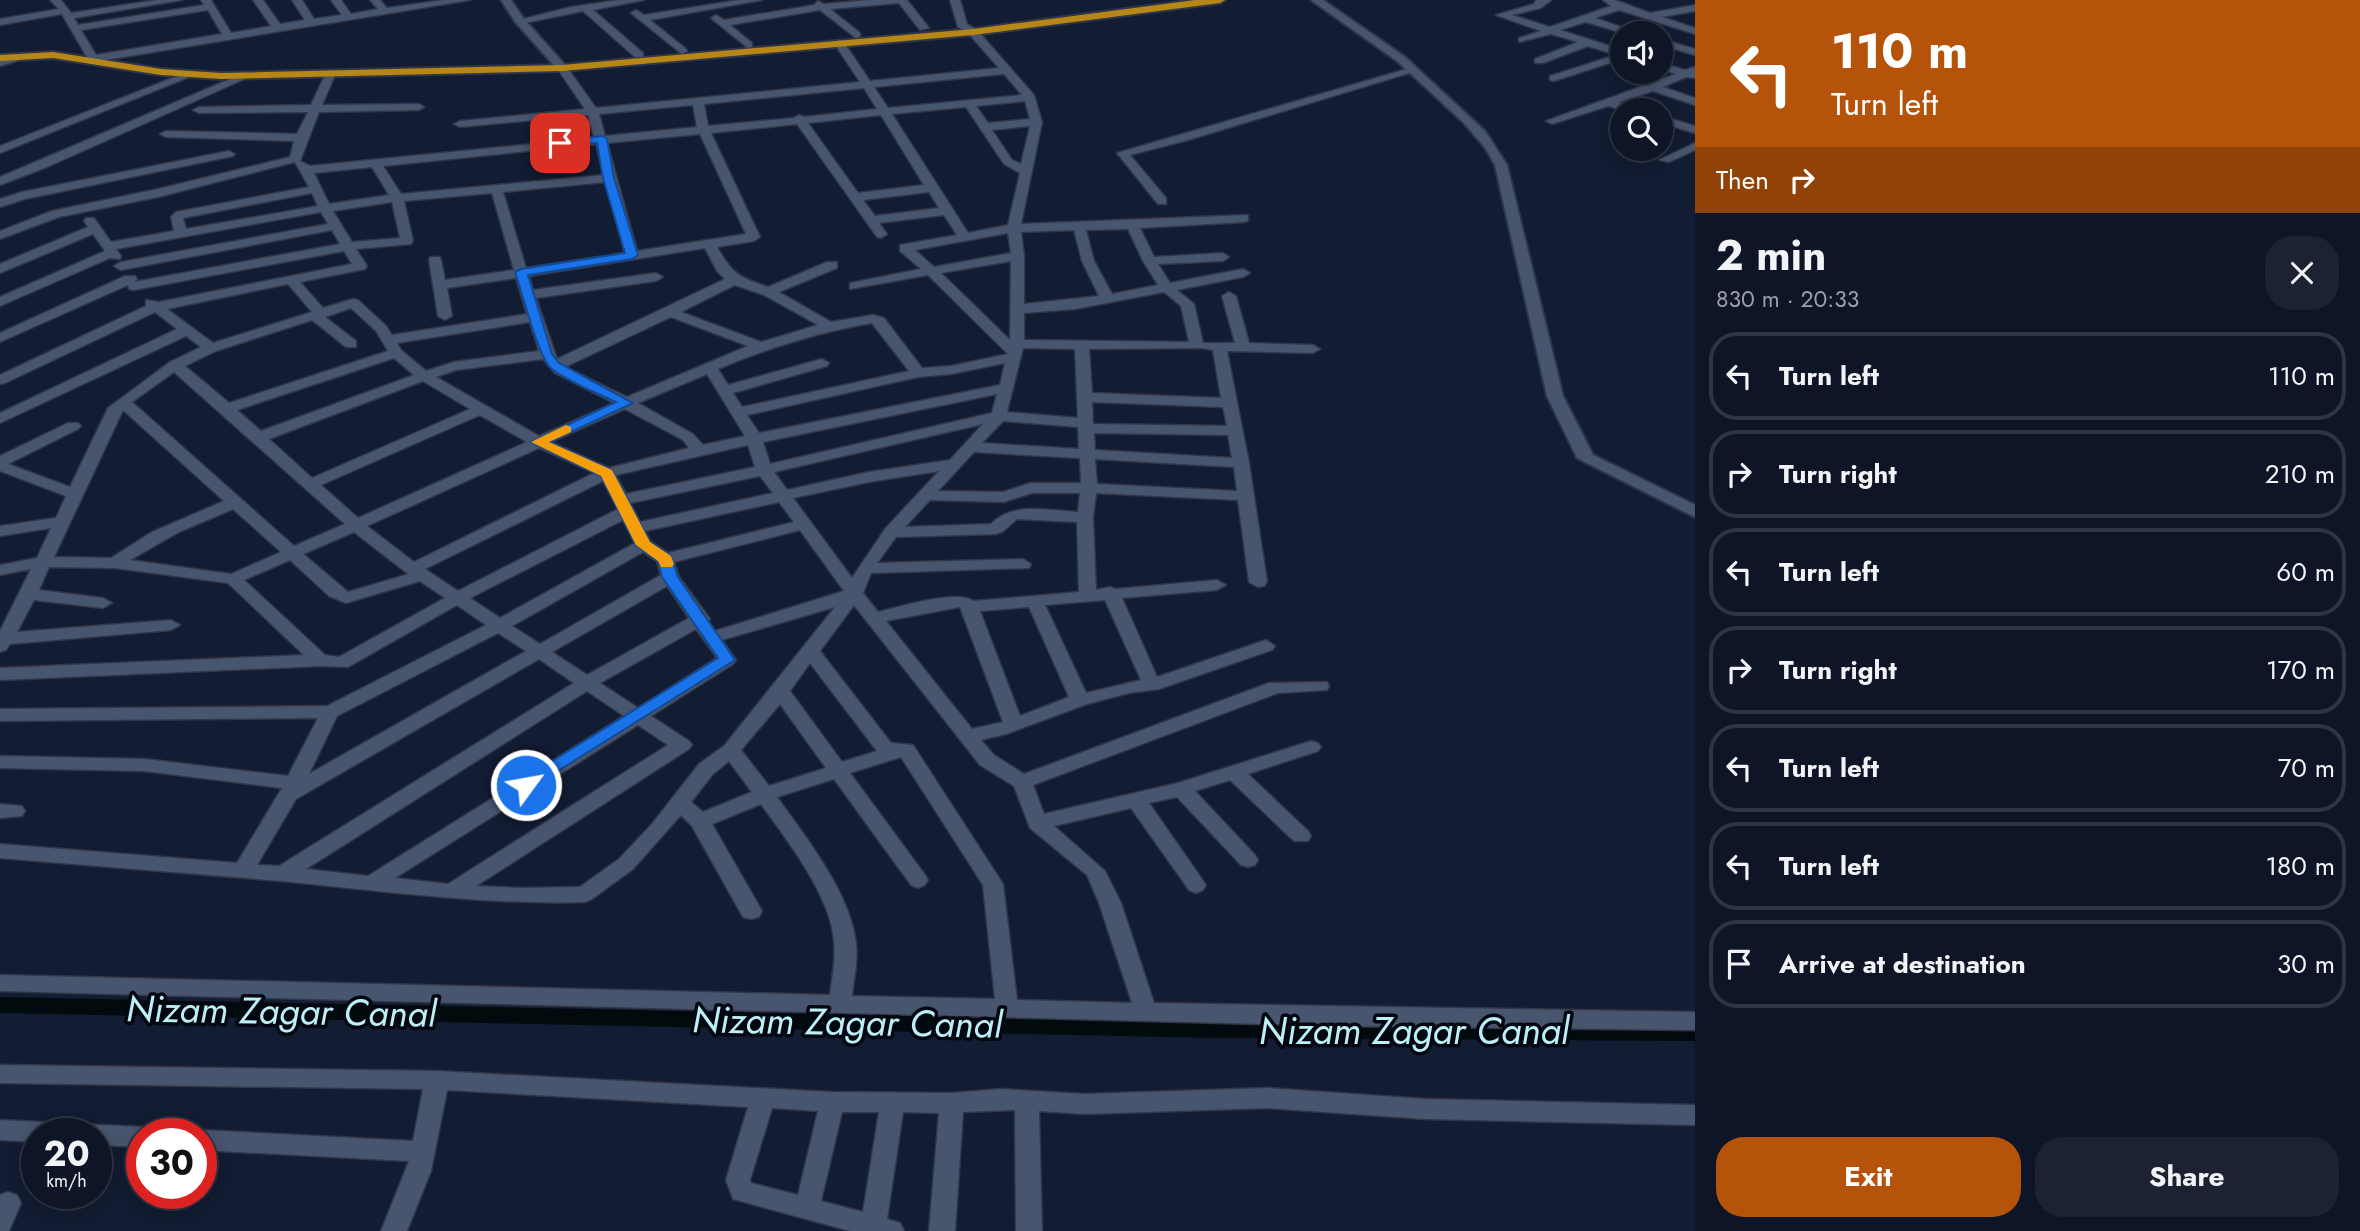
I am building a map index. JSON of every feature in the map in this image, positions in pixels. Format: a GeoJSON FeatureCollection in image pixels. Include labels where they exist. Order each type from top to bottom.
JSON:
{"type":"FeatureCollection","features":[{"type":"Feature","properties":{"kind":"highway"},"geometry":{"type":"LineString","coordinates":[[0,58],[53,55],[189,75],[330,75],[534,68],[639,55],[1059,16],[1177,0]]}},
{"type":"Feature","properties":{"kind":"highway"},"geometry":{"type":"LineString","coordinates":[[560,65],[973,32],[1220,0]]}},
{"type":"Feature","properties":{"kind":"street"},"geometry":{"type":"LineString","coordinates":[[0,22],[99,0]]}},
{"type":"Feature","properties":{"kind":"street"},"geometry":{"type":"LineString","coordinates":[[62,8],[177,0]]}},
{"type":"Feature","properties":{"kind":"street"},"geometry":{"type":"LineString","coordinates":[[258,0],[277,27]]}},
{"type":"Feature","properties":{"kind":"street"},"geometry":{"type":"LineString","coordinates":[[297,0],[311,22]]}},
{"type":"Feature","properties":{"kind":"street"},"geometry":{"type":"LineString","coordinates":[[336,0],[348,17]]}},
{"type":"Feature","properties":{"kind":"street"},"geometry":{"type":"LineString","coordinates":[[375,0],[385,11]]}},
{"type":"Feature","properties":{"kind":"street"},"geometry":{"type":"LineString","coordinates":[[62,8],[93,59],[277,27],[465,0]]}},
{"type":"Feature","properties":{"kind":"street"},"geometry":{"type":"LineString","coordinates":[[506,0],[520,21],[560,65],[592,110],[602,139],[608,178],[632,255]]}},
{"type":"Feature","properties":{"kind":"street"},"geometry":{"type":"LineString","coordinates":[[696,0],[748,45]]}},
{"type":"Feature","properties":{"kind":"street"},"geometry":{"type":"LineString","coordinates":[[642,18],[757,0]]}},
{"type":"Feature","properties":{"kind":"street"},"geometry":{"type":"LineString","coordinates":[[810,0],[823,7],[856,35]]}},
{"type":"Feature","properties":{"kind":"street"},"geometry":{"type":"LineString","coordinates":[[722,23],[823,7],[901,0],[925,28]]}},
{"type":"Feature","properties":{"kind":"street"},"geometry":{"type":"LineString","coordinates":[[0,851],[282,874],[451,892],[522,896],[585,894],[626,864],[706,769],[731,750],[780,691],[854,593],[865,568],[891,532],[999,416],[1016,352],[1018,256],[1014,228],[1036,122],[1030,97],[973,32],[962,24],[955,0]]}},
{"type":"Feature","properties":{"kind":"street"},"geometry":{"type":"LineString","coordinates":[[1316,0],[1401,59],[1411,71],[1477,126],[1494,150],[1501,165],[1555,397],[1586,458],[1695,512]]}},
{"type":"Feature","properties":{"kind":"street"},"geometry":{"type":"LineString","coordinates":[[1546,0],[1540,1],[1538,6],[1501,15],[1610,50]]}},
{"type":"Feature","properties":{"kind":"street"},"geometry":{"type":"LineString","coordinates":[[1608,0],[1619,7],[1695,31]]}},
{"type":"Feature","properties":{"kind":"street"},"geometry":{"type":"LineString","coordinates":[[520,21],[633,1],[642,18],[682,51]]}},
{"type":"Feature","properties":{"kind":"street"},"geometry":{"type":"LineString","coordinates":[[76,28],[209,4],[228,36]]}},
{"type":"Feature","properties":{"kind":"street"},"geometry":{"type":"LineString","coordinates":[[1523,40],[1619,7]]}},
{"type":"Feature","properties":{"kind":"street"},"geometry":{"type":"LineString","coordinates":[[586,8],[639,55]]}},
{"type":"Feature","properties":{"kind":"street"},"geometry":{"type":"LineString","coordinates":[[1650,16],[1695,8]]}},
{"type":"Feature","properties":{"kind":"street"},"geometry":{"type":"LineString","coordinates":[[1584,18],[1610,26]]}},
{"type":"Feature","properties":{"kind":"street"},"geometry":{"type":"LineString","coordinates":[[1539,61],[1588,42]]}},
{"type":"Feature","properties":{"kind":"street"},"geometry":{"type":"LineString","coordinates":[[839,43],[886,111],[964,236]]}},
{"type":"Feature","properties":{"kind":"street"},"geometry":{"type":"LineString","coordinates":[[1673,46],[1695,52]]}},
{"type":"Feature","properties":{"kind":"street"},"geometry":{"type":"LineString","coordinates":[[0,63],[19,57]]}},
{"type":"Feature","properties":{"kind":"street"},"geometry":{"type":"LineString","coordinates":[[1554,78],[1610,59]]}},
{"type":"Feature","properties":{"kind":"street"},"geometry":{"type":"LineString","coordinates":[[1673,69],[1692,74]]}},
{"type":"Feature","properties":{"kind":"street"},"geometry":{"type":"LineString","coordinates":[[460,124],[1006,71]]}},
{"type":"Feature","properties":{"kind":"street"},"geometry":{"type":"LineString","coordinates":[[1162,201],[1123,153],[1184,138],[1411,71]]}},
{"type":"Feature","properties":{"kind":"street"},"geometry":{"type":"LineString","coordinates":[[1552,121],[1692,74]]}},
{"type":"Feature","properties":{"kind":"street"},"geometry":{"type":"LineString","coordinates":[[0,150],[189,75]]}},
{"type":"Feature","properties":{"kind":"street"},"geometry":{"type":"LineString","coordinates":[[295,159],[301,138],[330,75]]}},
{"type":"Feature","properties":{"kind":"street"},"geometry":{"type":"LineString","coordinates":[[39,220],[4,180],[246,76]]}},
{"type":"Feature","properties":{"kind":"street"},"geometry":{"type":"LineString","coordinates":[[1653,87],[1695,102]]}},
{"type":"Feature","properties":{"kind":"street"},"geometry":{"type":"LineString","coordinates":[[307,170],[799,118],[1030,97]]}},
{"type":"Feature","properties":{"kind":"street"},"geometry":{"type":"LineString","coordinates":[[439,285],[710,245],[754,236],[703,128],[698,100]]}},
{"type":"Feature","properties":{"kind":"street"},"geometry":{"type":"LineString","coordinates":[[968,102],[1010,165],[1025,170]]}},
{"type":"Feature","properties":{"kind":"street"},"geometry":{"type":"LineString","coordinates":[[199,110],[419,107]]}},
{"type":"Feature","properties":{"kind":"street"},"geometry":{"type":"LineString","coordinates":[[799,118],[881,234]]}},
{"type":"Feature","properties":{"kind":"street"},"geometry":{"type":"LineString","coordinates":[[983,127],[1036,122]]}},
{"type":"Feature","properties":{"kind":"street"},"geometry":{"type":"LineString","coordinates":[[1673,123],[1695,130]]}},
{"type":"Feature","properties":{"kind":"street"},"geometry":{"type":"LineString","coordinates":[[166,134],[301,138]]}},
{"type":"Feature","properties":{"kind":"street"},"geometry":{"type":"LineString","coordinates":[[1673,156],[1695,146]]}},
{"type":"Feature","properties":{"kind":"street"},"geometry":{"type":"LineString","coordinates":[[0,204],[18,197],[229,154]]}},
{"type":"Feature","properties":{"kind":"street"},"geometry":{"type":"LineString","coordinates":[[0,380],[155,307],[359,266],[325,208],[307,170],[295,159]]}},
{"type":"Feature","properties":{"kind":"street"},"geometry":{"type":"LineString","coordinates":[[0,235],[81,208],[158,193],[295,159]]}},
{"type":"Feature","properties":{"kind":"street"},"geometry":{"type":"LineString","coordinates":[[0,338],[132,283],[348,246],[407,241],[397,198],[374,162]]}},
{"type":"Feature","properties":{"kind":"street"},"geometry":{"type":"LineString","coordinates":[[0,302],[111,249],[181,233],[397,198],[608,178]]}},
{"type":"Feature","properties":{"kind":"street"},"geometry":{"type":"LineString","coordinates":[[181,233],[177,218],[180,215],[316,188]]}},
{"type":"Feature","properties":{"kind":"street"},"geometry":{"type":"LineString","coordinates":[[856,197],[932,188]]}},
{"type":"Feature","properties":{"kind":"street"},"geometry":{"type":"LineString","coordinates":[[497,190],[550,360],[688,437],[699,450]]}},
{"type":"Feature","properties":{"kind":"street"},"geometry":{"type":"LineString","coordinates":[[81,208],[132,283],[184,331],[211,348]]}},
{"type":"Feature","properties":{"kind":"street"},"geometry":{"type":"LineString","coordinates":[[872,220],[947,211]]}},
{"type":"Feature","properties":{"kind":"street"},"geometry":{"type":"LineString","coordinates":[[1016,352],[905,248],[1014,228],[1132,225],[1244,218]]}},
{"type":"Feature","properties":{"kind":"street"},"geometry":{"type":"LineString","coordinates":[[1132,225],[1149,261],[1167,288],[1187,304],[1197,346]]}},
{"type":"Feature","properties":{"kind":"street"},"geometry":{"type":"LineString","coordinates":[[121,266],[336,226]]}},
{"type":"Feature","properties":{"kind":"street"},"geometry":{"type":"LineString","coordinates":[[1079,227],[1088,261],[1108,300]]}},
{"type":"Feature","properties":{"kind":"street"},"geometry":{"type":"LineString","coordinates":[[0,269],[94,228]]}},
{"type":"Feature","properties":{"kind":"street"},"geometry":{"type":"LineString","coordinates":[[710,245],[724,271],[734,280],[769,292],[829,326]]}},
{"type":"Feature","properties":{"kind":"street"},"geometry":{"type":"LineString","coordinates":[[855,286],[1018,256]]}},
{"type":"Feature","properties":{"kind":"street"},"geometry":{"type":"LineString","coordinates":[[1149,261],[1223,257]]}},
{"type":"Feature","properties":{"kind":"street"},"geometry":{"type":"LineString","coordinates":[[435,260],[445,316]]}},
{"type":"Feature","properties":{"kind":"street"},"geometry":{"type":"LineString","coordinates":[[769,292],[832,265]]}},
{"type":"Feature","properties":{"kind":"street"},"geometry":{"type":"LineString","coordinates":[[1017,309],[1108,300],[1243,274]]}},
{"type":"Feature","properties":{"kind":"street"},"geometry":{"type":"LineString","coordinates":[[529,295],[656,277]]}},
{"type":"Feature","properties":{"kind":"street"},"geometry":{"type":"LineString","coordinates":[[290,279],[318,315],[351,344]]}},
{"type":"Feature","properties":{"kind":"street"},"geometry":{"type":"LineString","coordinates":[[257,438],[454,366],[550,360],[670,312],[734,280]]}},
{"type":"Feature","properties":{"kind":"street"},"geometry":{"type":"LineString","coordinates":[[1229,296],[1243,347]]}},
{"type":"Feature","properties":{"kind":"street"},"geometry":{"type":"LineString","coordinates":[[2,643],[24,602],[113,411],[175,365],[211,348],[353,303],[381,330],[392,347],[424,376],[538,442],[607,473],[640,537],[668,568],[727,660],[372,883]]}},
{"type":"Feature","properties":{"kind":"street"},"geometry":{"type":"LineString","coordinates":[[670,312],[760,346]]}},
{"type":"Feature","properties":{"kind":"street"},"geometry":{"type":"LineString","coordinates":[[229,408],[392,347],[537,317]]}},
{"type":"Feature","properties":{"kind":"street"},"geometry":{"type":"LineString","coordinates":[[0,570],[43,562],[115,564],[233,579],[760,346],[799,337],[829,326],[867,319],[879,321],[918,373]]}},
{"type":"Feature","properties":{"kind":"street"},"geometry":{"type":"LineString","coordinates":[[0,419],[184,331]]}},
{"type":"Feature","properties":{"kind":"street"},"geometry":{"type":"LineString","coordinates":[[1082,344],[1089,488],[1085,517],[1087,596]]}},
{"type":"Feature","properties":{"kind":"street"},"geometry":{"type":"LineString","coordinates":[[738,412],[918,373],[951,370],[1016,352],[1082,344],[1313,349]]}},
{"type":"Feature","properties":{"kind":"street"},"geometry":{"type":"LineString","coordinates":[[1219,347],[1241,463],[1258,582]]}},
{"type":"Feature","properties":{"kind":"street"},"geometry":{"type":"LineString","coordinates":[[724,391],[822,363]]}},
{"type":"Feature","properties":{"kind":"street"},"geometry":{"type":"LineString","coordinates":[[175,365],[229,408],[257,438],[309,485],[417,572],[682,745],[451,892]]}},
{"type":"Feature","properties":{"kind":"street"},"geometry":{"type":"LineString","coordinates":[[710,369],[754,438],[764,471],[873,619],[987,760],[1022,782],[1037,822],[1095,871],[1110,903],[1146,1012]]}},
{"type":"Feature","properties":{"kind":"street"},"geometry":{"type":"LineString","coordinates":[[123,402],[290,554],[346,598],[417,572],[607,473],[754,438],[1006,388]]}},
{"type":"Feature","properties":{"kind":"street"},"geometry":{"type":"LineString","coordinates":[[1083,397],[1228,403]]}},
{"type":"Feature","properties":{"kind":"street"},"geometry":{"type":"LineString","coordinates":[[309,485],[481,409]]}},
{"type":"Feature","properties":{"kind":"street"},"geometry":{"type":"LineString","coordinates":[[0,674],[320,660],[342,663],[623,506],[999,416],[1085,426],[1234,431]]}},
{"type":"Feature","properties":{"kind":"street"},"geometry":{"type":"LineString","coordinates":[[0,464],[73,426]]}},
{"type":"Feature","properties":{"kind":"street"},"geometry":{"type":"LineString","coordinates":[[971,447],[1086,456],[1241,463]]}},
{"type":"Feature","properties":{"kind":"street"},"geometry":{"type":"LineString","coordinates":[[0,464],[75,494]]}},
{"type":"Feature","properties":{"kind":"street"},"geometry":{"type":"LineString","coordinates":[[0,715],[330,712],[500,625],[640,537],[784,497],[869,477],[952,464]]}},
{"type":"Feature","properties":{"kind":"street"},"geometry":{"type":"LineString","coordinates":[[925,495],[1004,497],[1031,488],[1089,488],[1244,496]]}},
{"type":"Feature","properties":{"kind":"street"},"geometry":{"type":"LineString","coordinates":[[115,564],[142,542],[235,502]]}},
{"type":"Feature","properties":{"kind":"street"},"geometry":{"type":"LineString","coordinates":[[891,532],[996,528],[1014,514],[1085,517]]}},
{"type":"Feature","properties":{"kind":"street"},"geometry":{"type":"LineString","coordinates":[[0,531],[60,522]]}},
{"type":"Feature","properties":{"kind":"street"},"geometry":{"type":"LineString","coordinates":[[0,762],[144,765],[292,789],[541,652],[668,568],[802,525]]}},
{"type":"Feature","properties":{"kind":"street"},"geometry":{"type":"LineString","coordinates":[[865,568],[1023,564]]}},
{"type":"Feature","properties":{"kind":"street"},"geometry":{"type":"LineString","coordinates":[[233,579],[320,660]]}},
{"type":"Feature","properties":{"kind":"street"},"geometry":{"type":"LineString","coordinates":[[970,606],[1035,603],[1110,592],[1217,585]]}},
{"type":"Feature","properties":{"kind":"street"},"geometry":{"type":"LineString","coordinates":[[1110,592],[1152,685]]}},
{"type":"Feature","properties":{"kind":"street"},"geometry":{"type":"LineString","coordinates":[[711,638],[821,606],[854,593]]}},
{"type":"Feature","properties":{"kind":"street"},"geometry":{"type":"LineString","coordinates":[[873,619],[915,608],[963,601],[970,606],[1013,723]]}},
{"type":"Feature","properties":{"kind":"street"},"geometry":{"type":"LineString","coordinates":[[0,614],[24,602],[103,603]]}},
{"type":"Feature","properties":{"kind":"street"},"geometry":{"type":"LineString","coordinates":[[1035,603],[1080,700]]}},
{"type":"Feature","properties":{"kind":"street"},"geometry":{"type":"LineString","coordinates":[[282,874],[588,682],[701,619]]}},
{"type":"Feature","properties":{"kind":"street"},"geometry":{"type":"LineString","coordinates":[[2,643],[171,625]]}},
{"type":"Feature","properties":{"kind":"street"},"geometry":{"type":"LineString","coordinates":[[967,736],[999,730],[1080,700],[1129,687],[1152,685],[1266,646]]}},
{"type":"Feature","properties":{"kind":"street"},"geometry":{"type":"LineString","coordinates":[[811,652],[887,749],[906,749]]}},
{"type":"Feature","properties":{"kind":"street"},"geometry":{"type":"LineString","coordinates":[[1022,782],[1276,687],[1320,686]]}},
{"type":"Feature","properties":{"kind":"street"},"geometry":{"type":"LineString","coordinates":[[780,691],[918,880]]}},
{"type":"Feature","properties":{"kind":"street"},"geometry":{"type":"LineString","coordinates":[[242,872],[292,789],[330,712]]}},
{"type":"Feature","properties":{"kind":"street"},"geometry":{"type":"LineString","coordinates":[[1037,822],[1181,789],[1311,747]]}},
{"type":"Feature","properties":{"kind":"street"},"geometry":{"type":"LineString","coordinates":[[700,821],[765,794],[906,749]]}},
{"type":"Feature","properties":{"kind":"street"},"geometry":{"type":"LineString","coordinates":[[906,749],[993,884],[1007,1008]]}},
{"type":"Feature","properties":{"kind":"street"},"geometry":{"type":"LineString","coordinates":[[731,750],[765,794],[835,904],[845,937],[840,1004]]}},
{"type":"Feature","properties":{"kind":"street"},"geometry":{"type":"LineString","coordinates":[[1234,772],[1301,836]]}},
{"type":"Feature","properties":{"kind":"street"},"geometry":{"type":"LineString","coordinates":[[1181,789],[1248,860]]}},
{"type":"Feature","properties":{"kind":"street"},"geometry":{"type":"LineString","coordinates":[[1135,799],[1196,885]]}},
{"type":"Feature","properties":{"kind":"street"},"geometry":{"type":"LineString","coordinates":[[680,803],[700,821],[751,911]]}},
{"type":"Feature","properties":{"kind":"street"},"geometry":{"type":"LineString","coordinates":[[0,983],[1146,1012],[1695,1021]]}},
{"type":"Feature","properties":{"kind":"street"},"geometry":{"type":"LineString","coordinates":[[0,1074],[437,1080],[832,1102],[952,1103],[1001,1099],[1084,1104],[1268,1098],[1425,1109],[1695,1115]]}},
{"type":"Feature","properties":{"kind":"street"},"geometry":{"type":"LineString","coordinates":[[394,1231],[417,1179],[437,1080]]}},
{"type":"Feature","properties":{"kind":"street"},"geometry":{"type":"LineString","coordinates":[[763,1097],[738,1180],[742,1191],[882,1229],[893,1102]]}},
{"type":"Feature","properties":{"kind":"street"},"geometry":{"type":"LineString","coordinates":[[1027,1101],[1030,1231]]}},
{"type":"Feature","properties":{"kind":"street"},"geometry":{"type":"LineString","coordinates":[[807,1209],[832,1102]]}},
{"type":"Feature","properties":{"kind":"street"},"geometry":{"type":"LineString","coordinates":[[942,1231],[952,1103]]}},
{"type":"Feature","properties":{"kind":"street"},"geometry":{"type":"LineString","coordinates":[[0,1130],[21,1131]]}},
{"type":"Feature","properties":{"kind":"street"},"geometry":{"type":"LineString","coordinates":[[217,1141],[422,1152]]}},
{"type":"Feature","properties":{"kind":"waterway","name":"Nizam Zagar Canal"},"geometry":{"type":"LineString","coordinates":[[0,1005],[1217,1030],[1695,1033]]}},
{"type":"Feature","properties":{"kind":"slow traffic"},"geometry":{"type":"LineString","coordinates":[[566,430],[538,442],[607,473],[644,545],[665,559],[666,564]]}},
{"type":"Feature","properties":{"kind":"route"},"geometry":{"type":"LineString","coordinates":[[526,785],[727,660],[670,577],[665,559],[644,545],[607,473],[538,442],[626,403],[555,366],[546,354],[537,317],[521,272],[632,255],[608,178],[602,139],[560,143]]}}]}
